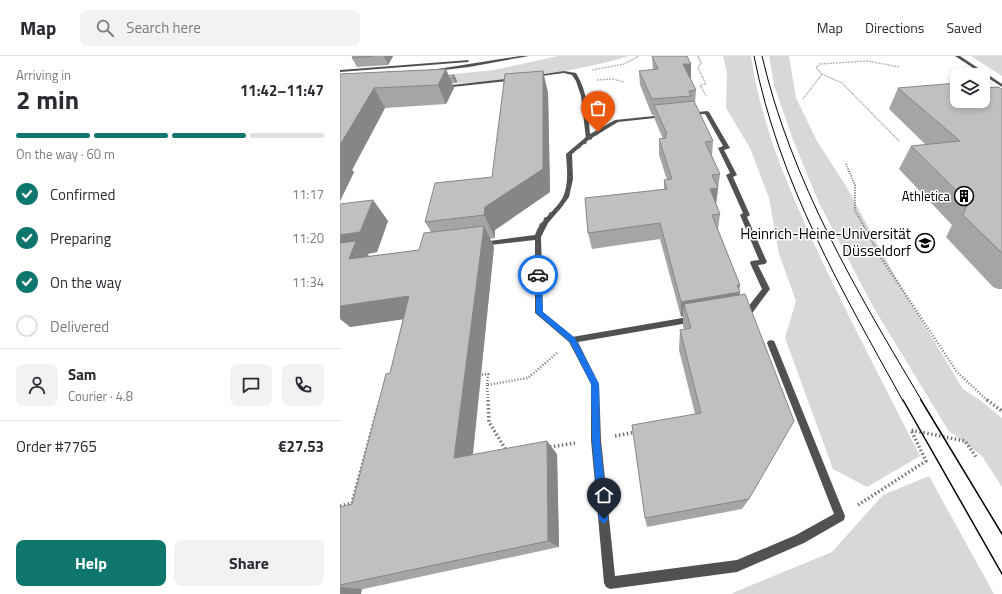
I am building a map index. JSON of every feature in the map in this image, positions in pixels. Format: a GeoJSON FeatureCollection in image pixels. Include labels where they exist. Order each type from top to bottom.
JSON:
{"type":"FeatureCollection","features":[{"type":"Feature","properties":{"kind":"street"},"geometry":{"type":"LineString","coordinates":[[425,71],[469,66],[527,56]]}},
{"type":"Feature","properties":{"kind":"street"},"geometry":{"type":"LineString","coordinates":[[957,56],[1002,86]]}},
{"type":"Feature","properties":{"kind":"street"},"geometry":{"type":"LineString","coordinates":[[340,71],[501,60]]}},
{"type":"Feature","properties":{"kind":"street"},"geometry":{"type":"LineString","coordinates":[[528,77],[570,72],[579,81],[583,93],[588,138]]}},
{"type":"Feature","properties":{"kind":"street"},"geometry":{"type":"LineString","coordinates":[[439,87],[521,78]]}},
{"type":"Feature","properties":{"kind":"street"},"geometry":{"type":"LineString","coordinates":[[685,114],[707,112],[727,148],[721,148],[734,175],[729,175],[747,214],[743,215],[763,262],[754,263],[766,289],[750,310],[734,313]]}},
{"type":"Feature","properties":{"kind":"street"},"geometry":{"type":"LineString","coordinates":[[670,116],[617,121],[588,138],[569,154],[568,193],[563,203],[548,216],[541,226],[538,237],[539,313],[572,340],[595,384],[596,440],[610,583],[737,566],[800,539],[840,516],[771,343]]}},
{"type":"Feature","properties":{"kind":"street"},"geometry":{"type":"LineString","coordinates":[[476,244],[538,237]]}},
{"type":"Feature","properties":{"kind":"street"},"geometry":{"type":"LineString","coordinates":[[572,340],[703,318]]}},
{"type":"Feature","properties":{"kind":"path"},"geometry":{"type":"LineString","coordinates":[[570,72],[584,69],[596,70],[624,64],[639,56]]}},
{"type":"Feature","properties":{"kind":"path"},"geometry":{"type":"LineString","coordinates":[[698,56],[701,63],[698,68],[706,84],[700,85],[714,111],[707,112]]}},
{"type":"Feature","properties":{"kind":"path"},"geometry":{"type":"LineString","coordinates":[[899,141],[842,83],[822,74],[816,68],[820,64],[867,61],[900,67]]}},
{"type":"Feature","properties":{"kind":"path"},"geometry":{"type":"LineString","coordinates":[[803,100],[822,74]]}},
{"type":"Feature","properties":{"kind":"path"},"geometry":{"type":"LineString","coordinates":[[579,81],[612,79],[624,82]]}},
{"type":"Feature","properties":{"kind":"path"},"geometry":{"type":"LineString","coordinates":[[846,164],[855,185],[855,210],[875,248],[921,315],[957,372],[990,403],[1002,411]]}},
{"type":"Feature","properties":{"kind":"path"},"geometry":{"type":"LineString","coordinates":[[487,385],[528,378],[572,340]]}},
{"type":"Feature","properties":{"kind":"path"},"geometry":{"type":"LineString","coordinates":[[474,376],[488,374],[488,422],[508,454]]}},
{"type":"Feature","properties":{"kind":"path"},"geometry":{"type":"LineString","coordinates":[[340,506],[352,503],[377,407],[383,398]]}},
{"type":"Feature","properties":{"kind":"path"},"geometry":{"type":"LineString","coordinates":[[840,516],[926,461],[911,430],[965,440],[976,458]]}},
{"type":"Feature","properties":{"kind":"path"},"geometry":{"type":"LineString","coordinates":[[545,448],[640,431]]}},
{"type":"Feature","properties":{"kind":"shaded area"},"geometry":{"type":"Polygon","coordinates":[[[558,56],[629,56],[576,69],[521,78],[411,86],[415,78],[494,70],[558,56]]]}},
{"type":"Feature","properties":{"kind":"shaded area"},"geometry":{"type":"Polygon","coordinates":[[[723,56],[751,56],[763,111],[790,190],[836,291],[920,456],[867,487],[833,469],[785,338],[796,301],[779,254],[769,198],[750,148],[726,108],[727,73],[723,56]]]}},
{"type":"Feature","properties":{"kind":"shaded area"},"geometry":{"type":"Polygon","coordinates":[[[769,56],[789,56],[796,98],[817,141],[846,186],[896,278],[963,389],[980,400],[1002,418],[1002,487],[982,456],[948,430],[872,305],[819,203],[793,140],[774,85],[769,56]]]}},
{"type":"Feature","properties":{"kind":"shaded area"},"geometry":{"type":"Polygon","coordinates":[[[971,56],[1002,56],[1002,76],[971,56]]]}},
{"type":"Feature","properties":{"kind":"shaded area"},"geometry":{"type":"Polygon","coordinates":[[[929,476],[994,594],[730,594],[832,552],[883,495],[929,476]]]}},
{"type":"Feature","properties":{"kind":"building"},"geometry":{"type":"Polygon","coordinates":[[[353,56],[373,56],[352,58],[353,56]]]}},
{"type":"Feature","properties":{"kind":"building"},"geometry":{"type":"Polygon","coordinates":[[[652,56],[687,56],[691,64],[683,64],[696,90],[689,91],[691,96],[652,99],[639,71],[658,69],[652,56]]]}},
{"type":"Feature","properties":{"kind":"building"},"geometry":{"type":"Polygon","coordinates":[[[446,69],[438,85],[374,88],[340,145],[340,74],[446,69]]]}},
{"type":"Feature","properties":{"kind":"building"},"geometry":{"type":"Polygon","coordinates":[[[543,71],[543,169],[485,207],[484,215],[425,222],[435,183],[492,177],[505,74],[543,71]]]}},
{"type":"Feature","properties":{"kind":"building"},"geometry":{"type":"Polygon","coordinates":[[[454,75],[453,78],[449,78],[448,76],[454,75]]]}},
{"type":"Feature","properties":{"kind":"building"},"geometry":{"type":"Polygon","coordinates":[[[950,84],[950,108],[990,108],[990,88],[998,87],[1002,89],[1002,253],[963,215],[968,202],[911,146],[960,141],[898,88],[950,84]]]}},
{"type":"Feature","properties":{"kind":"building"},"geometry":{"type":"Polygon","coordinates":[[[694,101],[713,141],[705,142],[720,174],[712,175],[718,188],[710,189],[720,214],[712,215],[740,285],[737,285],[740,292],[681,302],[660,223],[588,233],[585,198],[667,189],[664,180],[672,179],[659,139],[666,138],[665,134],[667,134],[654,105],[694,101]]]}},
{"type":"Feature","properties":{"kind":"building"},"geometry":{"type":"Polygon","coordinates":[[[373,200],[360,232],[340,235],[340,204],[373,200]]]}},
{"type":"Feature","properties":{"kind":"building"},"geometry":{"type":"Polygon","coordinates":[[[484,226],[454,458],[547,441],[548,541],[340,585],[340,507],[352,504],[386,374],[390,373],[409,296],[340,306],[340,243],[356,241],[349,259],[419,250],[424,233],[484,226]]]}},
{"type":"Feature","properties":{"kind":"building"},"geometry":{"type":"Polygon","coordinates":[[[745,294],[794,421],[749,499],[645,518],[632,425],[701,413],[680,330],[691,328],[684,304],[745,294]]]}},
{"type":"Feature","properties":{"kind":"tram line"},"geometry":{"type":"LineString","coordinates":[[754,56],[765,103],[779,148],[796,191],[835,276],[903,401]]}},
{"type":"Feature","properties":{"kind":"tram line"},"geometry":{"type":"LineString","coordinates":[[762,56],[790,147],[808,191],[850,277],[922,401]]}},
{"type":"Feature","properties":{"kind":"tram line"},"geometry":{"type":"LineString","coordinates":[[903,400],[1002,574]]}},
{"type":"Feature","properties":{"kind":"tram line"},"geometry":{"type":"LineString","coordinates":[[921,400],[1002,534]]}},
{"type":"Feature","properties":{"kind":"way so far"},"geometry":{"type":"LineString","coordinates":[[538,275],[538,237],[541,226],[548,216],[563,203],[568,193],[570,181],[569,154],[588,138],[598,132]]}},
{"type":"Feature","properties":{"kind":"place","name":"Athletica"},"geometry":{"type":"Point","coordinates":[964,196]}},
{"type":"Feature","properties":{"kind":"place","name":"Heinrich-Heine-Universität Düsseldorf"},"geometry":{"type":"Point","coordinates":[925,243]}},
{"type":"Feature","properties":{"kind":"route"},"geometry":{"type":"LineString","coordinates":[[538,275],[539,313],[572,340],[595,384],[596,440],[604,519]]}}]}
